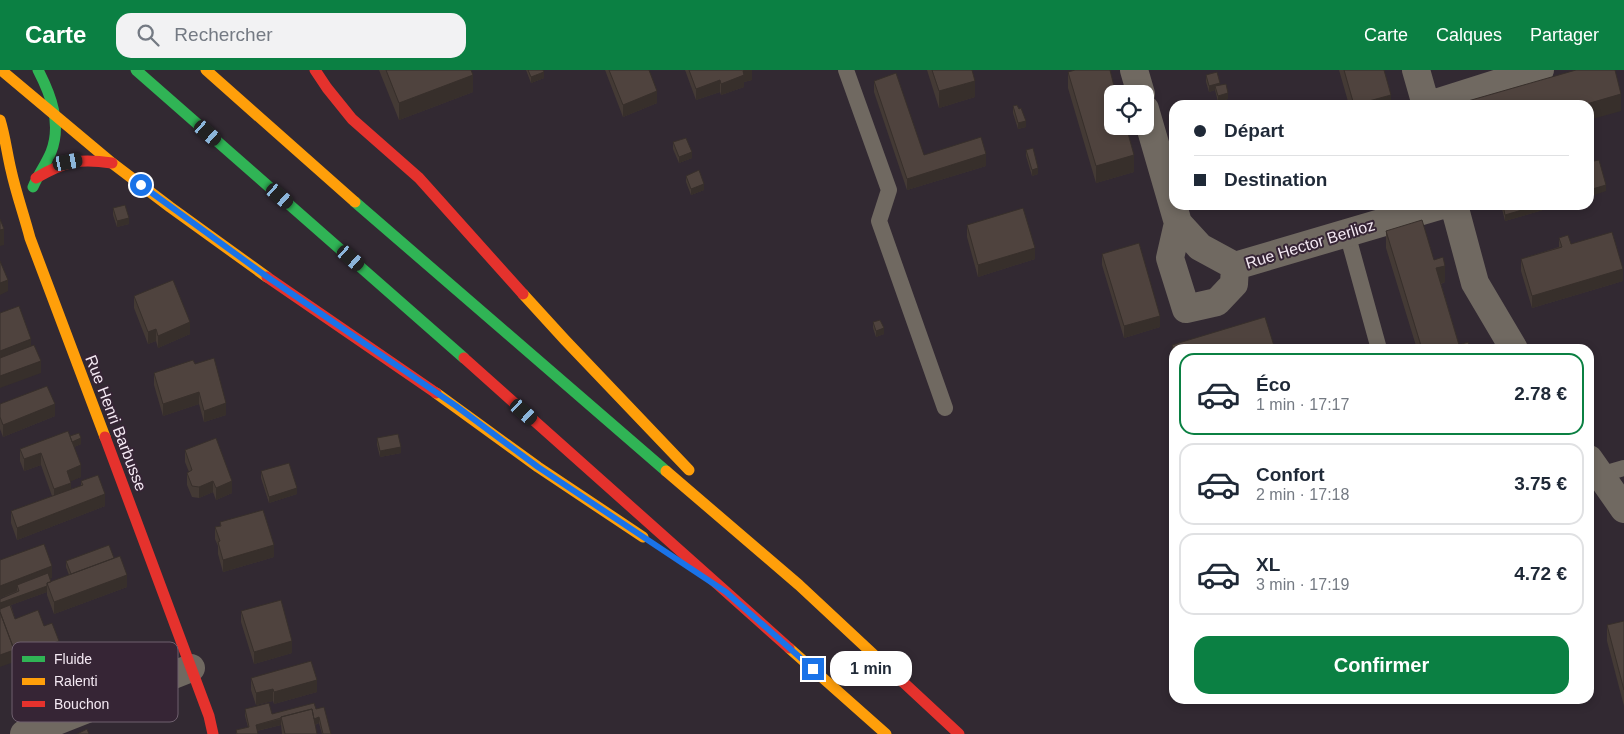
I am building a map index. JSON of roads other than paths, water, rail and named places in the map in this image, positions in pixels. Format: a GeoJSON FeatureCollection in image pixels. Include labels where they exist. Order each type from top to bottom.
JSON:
{"type":"FeatureCollection","features":[{"type":"Feature","properties":{"kind":"main road"},"geometry":{"type":"LineString","coordinates":[[2,70],[112,163],[266,276],[456,406],[538,467],[726,592]]}},
{"type":"Feature","properties":{"kind":"main road"},"geometry":{"type":"LineString","coordinates":[[23,209],[36,178],[52,152],[56,133],[48,90],[38,70]]}},
{"type":"Feature","properties":{"kind":"main road"},"geometry":{"type":"LineString","coordinates":[[136,70],[395,297],[886,734]]}},
{"type":"Feature","properties":{"kind":"main road"},"geometry":{"type":"LineString","coordinates":[[206,70],[377,222],[799,585],[959,734]]}},
{"type":"Feature","properties":{"kind":"main road"},"geometry":{"type":"LineString","coordinates":[[315,70],[352,119],[419,178],[565,340],[696,477]]}},
{"type":"Feature","properties":{"kind":"main road","name":"Rue Henri Barbusse"},"geometry":{"type":"LineString","coordinates":[[0,120],[11,171],[30,238],[209,716],[213,734]]}},
{"type":"Feature","properties":{"kind":"main road"},"geometry":{"type":"LineString","coordinates":[[36,178],[68,162],[91,160],[112,163]]}},
{"type":"Feature","properties":{"kind":"main road"},"geometry":{"type":"LineString","coordinates":[[716,498],[799,585]]}},
{"type":"Feature","properties":{"kind":"street"},"geometry":{"type":"LineString","coordinates":[[1134,70],[1138,85]]}},
{"type":"Feature","properties":{"kind":"street"},"geometry":{"type":"LineString","coordinates":[[1416,70],[1426,100]]}},
{"type":"Feature","properties":{"kind":"street"},"geometry":{"type":"LineString","coordinates":[[1444,100],[1540,70]]}},
{"type":"Feature","properties":{"kind":"street","name":"Rue Hector Berlioz"},"geometry":{"type":"LineString","coordinates":[[1153,135],[1169,192]]}},
{"type":"Feature","properties":{"kind":"street","name":"Rue Hector Berlioz"},"geometry":{"type":"LineString","coordinates":[[1174,210],[1178,223],[1200,247],[1235,266],[1425,210]]}},
{"type":"Feature","properties":{"kind":"street"},"geometry":{"type":"LineString","coordinates":[[1455,210],[1475,283],[1511,344]]}},
{"type":"Feature","properties":{"kind":"street","name":"Rue Hector Berlioz"},"geometry":{"type":"LineString","coordinates":[[1178,223],[1170,258],[1186,309],[1217,302],[1234,284],[1235,266]]}},
{"type":"Feature","properties":{"kind":"street"},"geometry":{"type":"LineString","coordinates":[[1604,468],[1624,509]]}},
{"type":"Feature","properties":{"kind":"street"},"geometry":{"type":"LineString","coordinates":[[178,673],[191,668]]}},
{"type":"Feature","properties":{"kind":"street"},"geometry":{"type":"LineString","coordinates":[[24,734],[54,722]]}},
{"type":"Feature","properties":{"kind":"lane"},"geometry":{"type":"LineString","coordinates":[[846,70],[889,190],[879,221],[945,408]]}},
{"type":"Feature","properties":{"kind":"lane"},"geometry":{"type":"LineString","coordinates":[[1347,233],[1378,344]]}}]}
